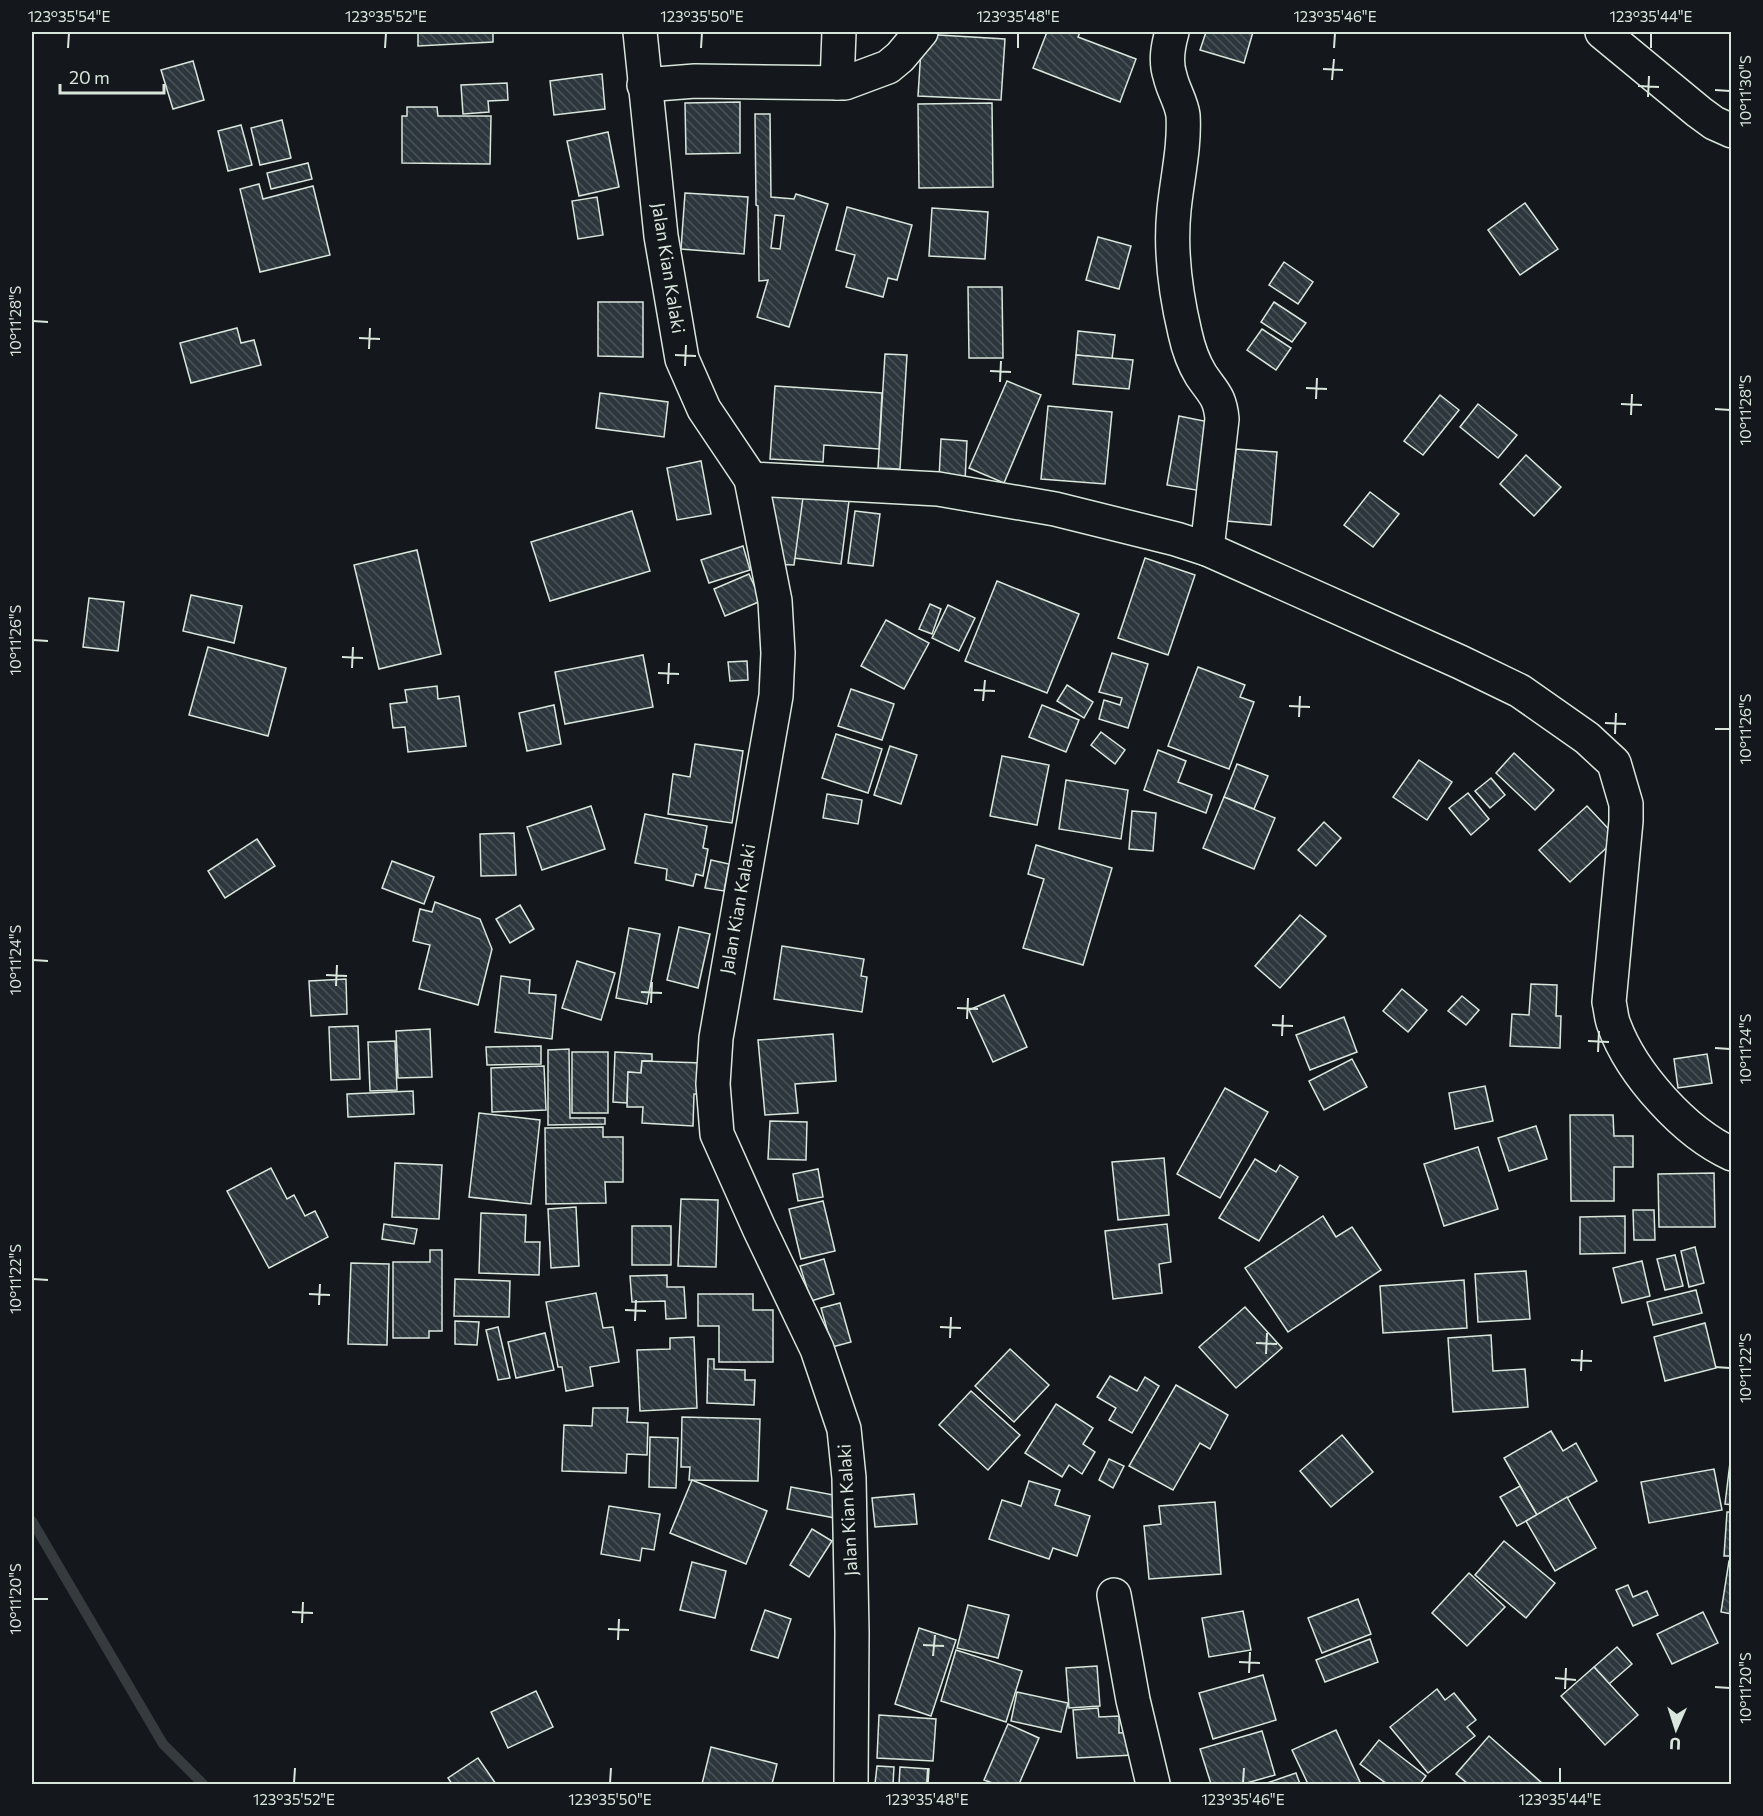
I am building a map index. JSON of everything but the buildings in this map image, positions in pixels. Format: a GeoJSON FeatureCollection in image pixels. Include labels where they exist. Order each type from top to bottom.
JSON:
{"type":"FeatureCollection","features":[{"type":"Feature","properties":{"kind":"street","name":"Jalan Kian Kalaki"},"geometry":{"type":"LineString","coordinates":[[640,32],[661,236],[682,358],[704,409],[751,479],[775,601],[778,653],[776,696],[716,1038],[713,1084],[717,1134],[817,1349],[844,1429],[849,1478],[852,1609],[851,1785]]}},
{"type":"Feature","properties":{"kind":"street"},"geometry":{"type":"LineString","coordinates":[[837,83],[839,32]]}},
{"type":"Feature","properties":{"kind":"street"},"geometry":{"type":"LineString","coordinates":[[644,85],[695,81],[837,83],[860,78],[888,67],[900,57],[921,32]]}},
{"type":"Feature","properties":{"kind":"street"},"geometry":{"type":"LineString","coordinates":[[1172,32],[1168,66],[1183,114],[1183,136],[1172,247],[1180,310],[1190,353],[1200,374],[1221,405],[1222,419],[1207,549]]}},
{"type":"Feature","properties":{"kind":"street"},"geometry":{"type":"LineString","coordinates":[[1602,32],[1699,112],[1714,123],[1731,131]]}},
{"type":"Feature","properties":{"kind":"street"},"geometry":{"type":"LineString","coordinates":[[751,479],[938,489],[1074,514],[1176,538],[1207,549],[1520,690],[1587,738],[1614,763],[1626,804],[1626,821],[1609,1002],[1613,1024],[1646,1082],[1687,1125],[1731,1154]]}},
{"type":"Feature","properties":{"kind":"street"},"geometry":{"type":"LineString","coordinates":[[1114,1595],[1133,1700],[1153,1785]]}},
{"type":"Feature","properties":{"kind":"waterway"},"geometry":{"type":"LineString","coordinates":[[32,1521],[163,1744],[203,1784]]}}]}
